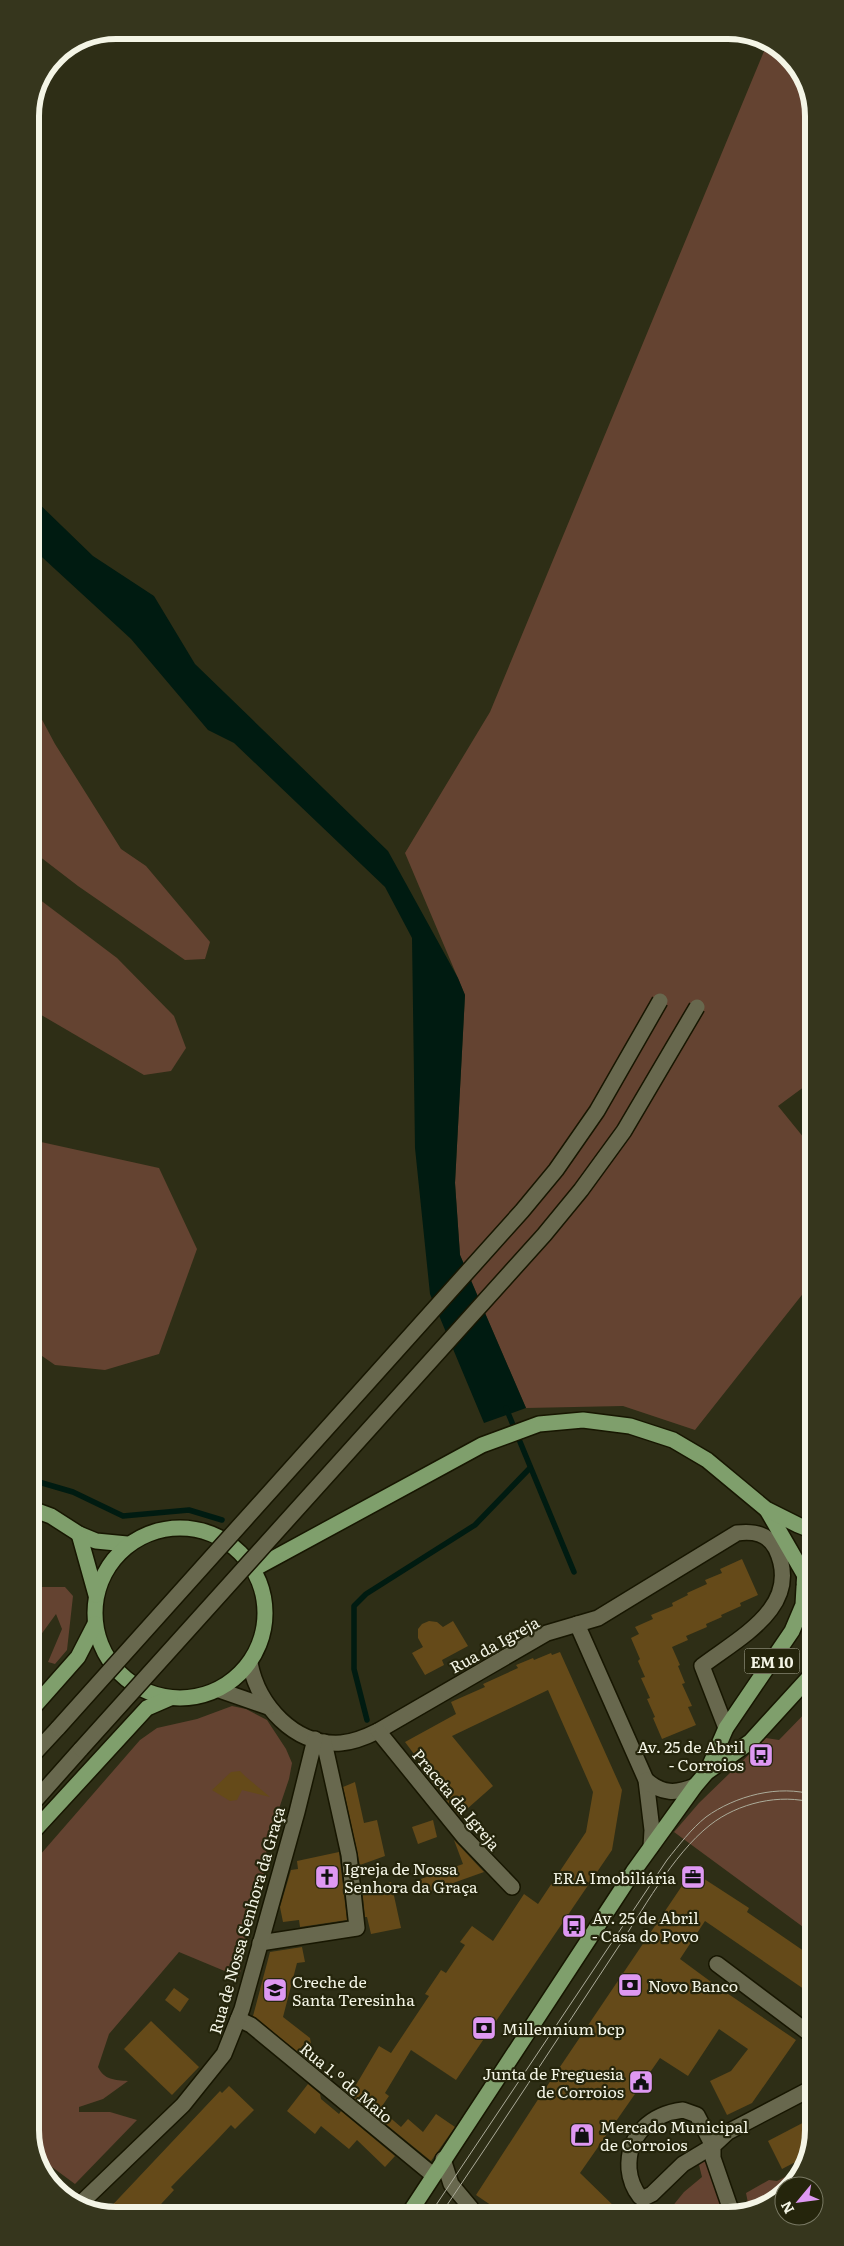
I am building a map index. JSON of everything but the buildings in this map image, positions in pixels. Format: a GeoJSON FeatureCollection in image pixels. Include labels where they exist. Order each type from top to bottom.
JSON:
{"type":"FeatureCollection","features":[{"type":"Feature","properties":{"kind":"main road"},"geometry":{"type":"LineString","coordinates":[[254,1569],[482,1445],[537,1424],[601,1421],[651,1432],[686,1447],[707,1460],[766,1509],[805,1528]]}},
{"type":"Feature","properties":{"kind":"main road"},"geometry":{"type":"LineString","coordinates":[[766,1509],[804,1580],[805,1590]]}},
{"type":"Feature","properties":{"kind":"main road"},"geometry":{"type":"LineString","coordinates":[[39,1512],[51,1516],[79,1534],[96,1541],[127,1544]]}},
{"type":"Feature","properties":{"kind":"main road"},"geometry":{"type":"LineString","coordinates":[[79,1534],[96,1595],[95,1624],[103,1651],[120,1674],[143,1690],[170,1698],[195,1698],[219,1690],[236,1678],[250,1663],[261,1641],[266,1616],[263,1592],[254,1569],[235,1546],[210,1532],[182,1526],[153,1531],[127,1544],[107,1567],[96,1595]]}},
{"type":"Feature","properties":{"kind":"main road","name":"EM 10"},"geometry":{"type":"LineString","coordinates":[[726,1728],[792,1630],[803,1605],[804,1580]]}},
{"type":"Feature","properties":{"kind":"main road"},"geometry":{"type":"LineString","coordinates":[[39,1701],[78,1657],[95,1624]]}},
{"type":"Feature","properties":{"kind":"main road","name":"EM 10"},"geometry":{"type":"LineString","coordinates":[[707,1772],[750,1742],[805,1682]]}},
{"type":"Feature","properties":{"kind":"main road"},"geometry":{"type":"LineString","coordinates":[[39,1824],[147,1708],[170,1698]]}},
{"type":"Feature","properties":{"kind":"main road"},"geometry":{"type":"LineString","coordinates":[[412,2207],[651,1847],[707,1772],[726,1728]]}},
{"type":"Feature","properties":{"kind":"street"},"geometry":{"type":"LineString","coordinates":[[39,1748],[528,1205],[556,1170],[597,1111],[660,1001]]}},
{"type":"Feature","properties":{"kind":"street"},"geometry":{"type":"LineString","coordinates":[[39,1795],[556,1220],[624,1131],[696,1007]]}},
{"type":"Feature","properties":{"kind":"street","name":"Rua da Igreja"},"geometry":{"type":"LineString","coordinates":[[250,1663],[254,1680],[268,1707],[288,1727],[298,1733],[319,1740],[347,1742],[378,1731],[547,1633],[598,1618],[737,1533],[751,1531],[762,1534],[774,1545],[779,1556],[782,1578],[780,1595],[769,1614],[702,1666],[726,1728]]}},
{"type":"Feature","properties":{"kind":"street"},"geometry":{"type":"LineString","coordinates":[[577,1624],[646,1780],[652,1830],[651,1847]]}},
{"type":"Feature","properties":{"kind":"street","name":"Rua da Igreja"},"geometry":{"type":"LineString","coordinates":[[219,1690],[268,1707]]}},
{"type":"Feature","properties":{"kind":"street","name":"Praceta da Igreja"},"geometry":{"type":"LineString","coordinates":[[378,1731],[464,1837],[512,1887]]}},
{"type":"Feature","properties":{"kind":"street"},"geometry":{"type":"LineString","coordinates":[[260,1943],[357,1928],[349,1856],[319,1740]]}},
{"type":"Feature","properties":{"kind":"street","name":"Rua de Nossa Senhora da Graça"},"geometry":{"type":"LineString","coordinates":[[84,2200],[183,2104],[224,2054],[238,2019],[319,1740]]}},
{"type":"Feature","properties":{"kind":"street"},"geometry":{"type":"LineString","coordinates":[[646,1780],[660,1791],[683,1791],[695,1786]]}},
{"type":"Feature","properties":{"kind":"street"},"geometry":{"type":"LineString","coordinates":[[717,1964],[805,2030]]}},
{"type":"Feature","properties":{"kind":"street","name":"Rua 1.º de Maio"},"geometry":{"type":"LineString","coordinates":[[238,2019],[251,2025],[433,2175]]}},
{"type":"Feature","properties":{"kind":"street"},"geometry":{"type":"LineString","coordinates":[[717,2141],[697,2115],[689,2111],[677,2111],[655,2119],[638,2132],[630,2151],[630,2174],[635,2191],[640,2197],[646,2197],[683,2164],[717,2141],[805,2092]]}},
{"type":"Feature","properties":{"kind":"street"},"geometry":{"type":"LineString","coordinates":[[717,2141],[713,2158],[730,2207]]}},
{"type":"Feature","properties":{"kind":"street"},"geometry":{"type":"LineString","coordinates":[[443,2159],[451,2184],[470,2207]]}},
{"type":"Feature","properties":{"kind":"shaded area"},"geometry":{"type":"Polygon","coordinates":[[[765,49],[779,58],[792,73],[797,81],[805,105],[805,1086],[778,1106],[805,1139],[805,1291],[695,1430],[623,1406],[526,1408],[460,1255],[455,1183],[465,995],[405,853],[490,712],[765,49]]]}},
{"type":"Feature","properties":{"kind":"shaded area"},"geometry":{"type":"Polygon","coordinates":[[[39,504],[93,556],[154,596],[195,664],[388,851],[458,978],[465,995],[455,1183],[460,1255],[526,1408],[484,1423],[430,1294],[415,1148],[412,938],[385,887],[234,743],[208,730],[131,639],[39,554],[39,504]]]}},
{"type":"Feature","properties":{"kind":"shaded area"},"geometry":{"type":"Polygon","coordinates":[[[39,714],[55,744],[121,849],[146,866],[210,942],[205,959],[185,960],[78,886],[39,856],[39,714]]]}},
{"type":"Feature","properties":{"kind":"shaded area"},"geometry":{"type":"Polygon","coordinates":[[[39,899],[117,958],[174,1016],[186,1048],[171,1071],[144,1075],[39,1014],[39,899]]]}},
{"type":"Feature","properties":{"kind":"shaded area"},"geometry":{"type":"Polygon","coordinates":[[[39,1142],[159,1168],[197,1249],[159,1354],[105,1370],[55,1365],[39,1354],[39,1142]]]}},
{"type":"Feature","properties":{"kind":"shaded area"},"geometry":{"type":"Polygon","coordinates":[[[39,1587],[65,1587],[73,1596],[67,1650],[55,1664],[48,1662],[62,1629],[56,1614],[39,1637],[39,1587]]]}},
{"type":"Feature","properties":{"kind":"shaded area"},"geometry":{"type":"Polygon","coordinates":[[[232,1706],[246,1709],[267,1720],[286,1749],[292,1763],[289,1779],[266,1847],[267,1863],[239,1977],[179,1952],[109,2034],[98,2067],[103,2075],[107,2077],[114,2080],[128,2081],[103,2099],[79,2107],[79,2112],[110,2112],[137,2120],[75,2184],[46,2163],[39,2141],[39,1856],[140,1740],[157,1728],[197,1719],[232,1706]]]}},
{"type":"Feature","properties":{"kind":"shaded area"},"geometry":{"type":"Polygon","coordinates":[[[805,1713],[805,1928],[674,1832],[699,1803],[766,1738],[779,1740],[805,1713]]]}},
{"type":"Feature","properties":{"kind":"shaded area"},"geometry":{"type":"Polygon","coordinates":[[[703,2161],[706,2162],[721,2203],[720,2207],[672,2207],[684,2192],[702,2177],[699,2165],[703,2161]]]}},
{"type":"Feature","properties":{"kind":"shaded area"},"geometry":{"type":"Polygon","coordinates":[[[769,2180],[774,2181],[774,2192],[748,2205],[746,2193],[769,2180]]]}},
{"type":"Feature","properties":{"kind":"waterway"},"geometry":{"type":"LineString","coordinates":[[506,1408],[574,1572]]}},
{"type":"Feature","properties":{"kind":"waterway"},"geometry":{"type":"LineString","coordinates":[[367,1720],[354,1669],[354,1606],[366,1594],[475,1525],[530,1468]]}},
{"type":"Feature","properties":{"kind":"waterway"},"geometry":{"type":"LineString","coordinates":[[39,1482],[73,1492],[123,1516],[189,1510],[222,1520]]}},
{"type":"Feature","properties":{"kind":"tram line"},"geometry":{"type":"LineString","coordinates":[[435,2207],[667,1860],[690,1832],[706,1817],[730,1803],[744,1798],[772,1792],[805,1793]]}},
{"type":"Feature","properties":{"kind":"tram line"},"geometry":{"type":"LineString","coordinates":[[446,2207],[658,1885],[696,1837],[721,1817],[746,1806],[774,1800],[805,1801]]}},
{"type":"Feature","properties":{"kind":"place","name":"Av. 25 de Abril - Corroios"},"geometry":{"type":"Point","coordinates":[761,1755]}},
{"type":"Feature","properties":{"kind":"place","name":"Igreja de Nossa Senhora da Graça"},"geometry":{"type":"Point","coordinates":[327,1877]}},
{"type":"Feature","properties":{"kind":"place","name":"ERA Imobiliária"},"geometry":{"type":"Point","coordinates":[693,1877]}},
{"type":"Feature","properties":{"kind":"place","name":"Av. 25 de Abril - Casa do Povo"},"geometry":{"type":"Point","coordinates":[574,1926]}},
{"type":"Feature","properties":{"kind":"place","name":"Novo Banco"},"geometry":{"type":"Point","coordinates":[630,1985]}},
{"type":"Feature","properties":{"kind":"place","name":"Creche de Santa Teresinha"},"geometry":{"type":"Point","coordinates":[275,1990]}},
{"type":"Feature","properties":{"kind":"place","name":"Millennium bcp"},"geometry":{"type":"Point","coordinates":[484,2028]}},
{"type":"Feature","properties":{"kind":"place","name":"Junta de Freguesia de Corroios"},"geometry":{"type":"Point","coordinates":[641,2082]}},
{"type":"Feature","properties":{"kind":"place","name":"Mercado Municipal de Corroios"},"geometry":{"type":"Point","coordinates":[582,2135]}}]}
